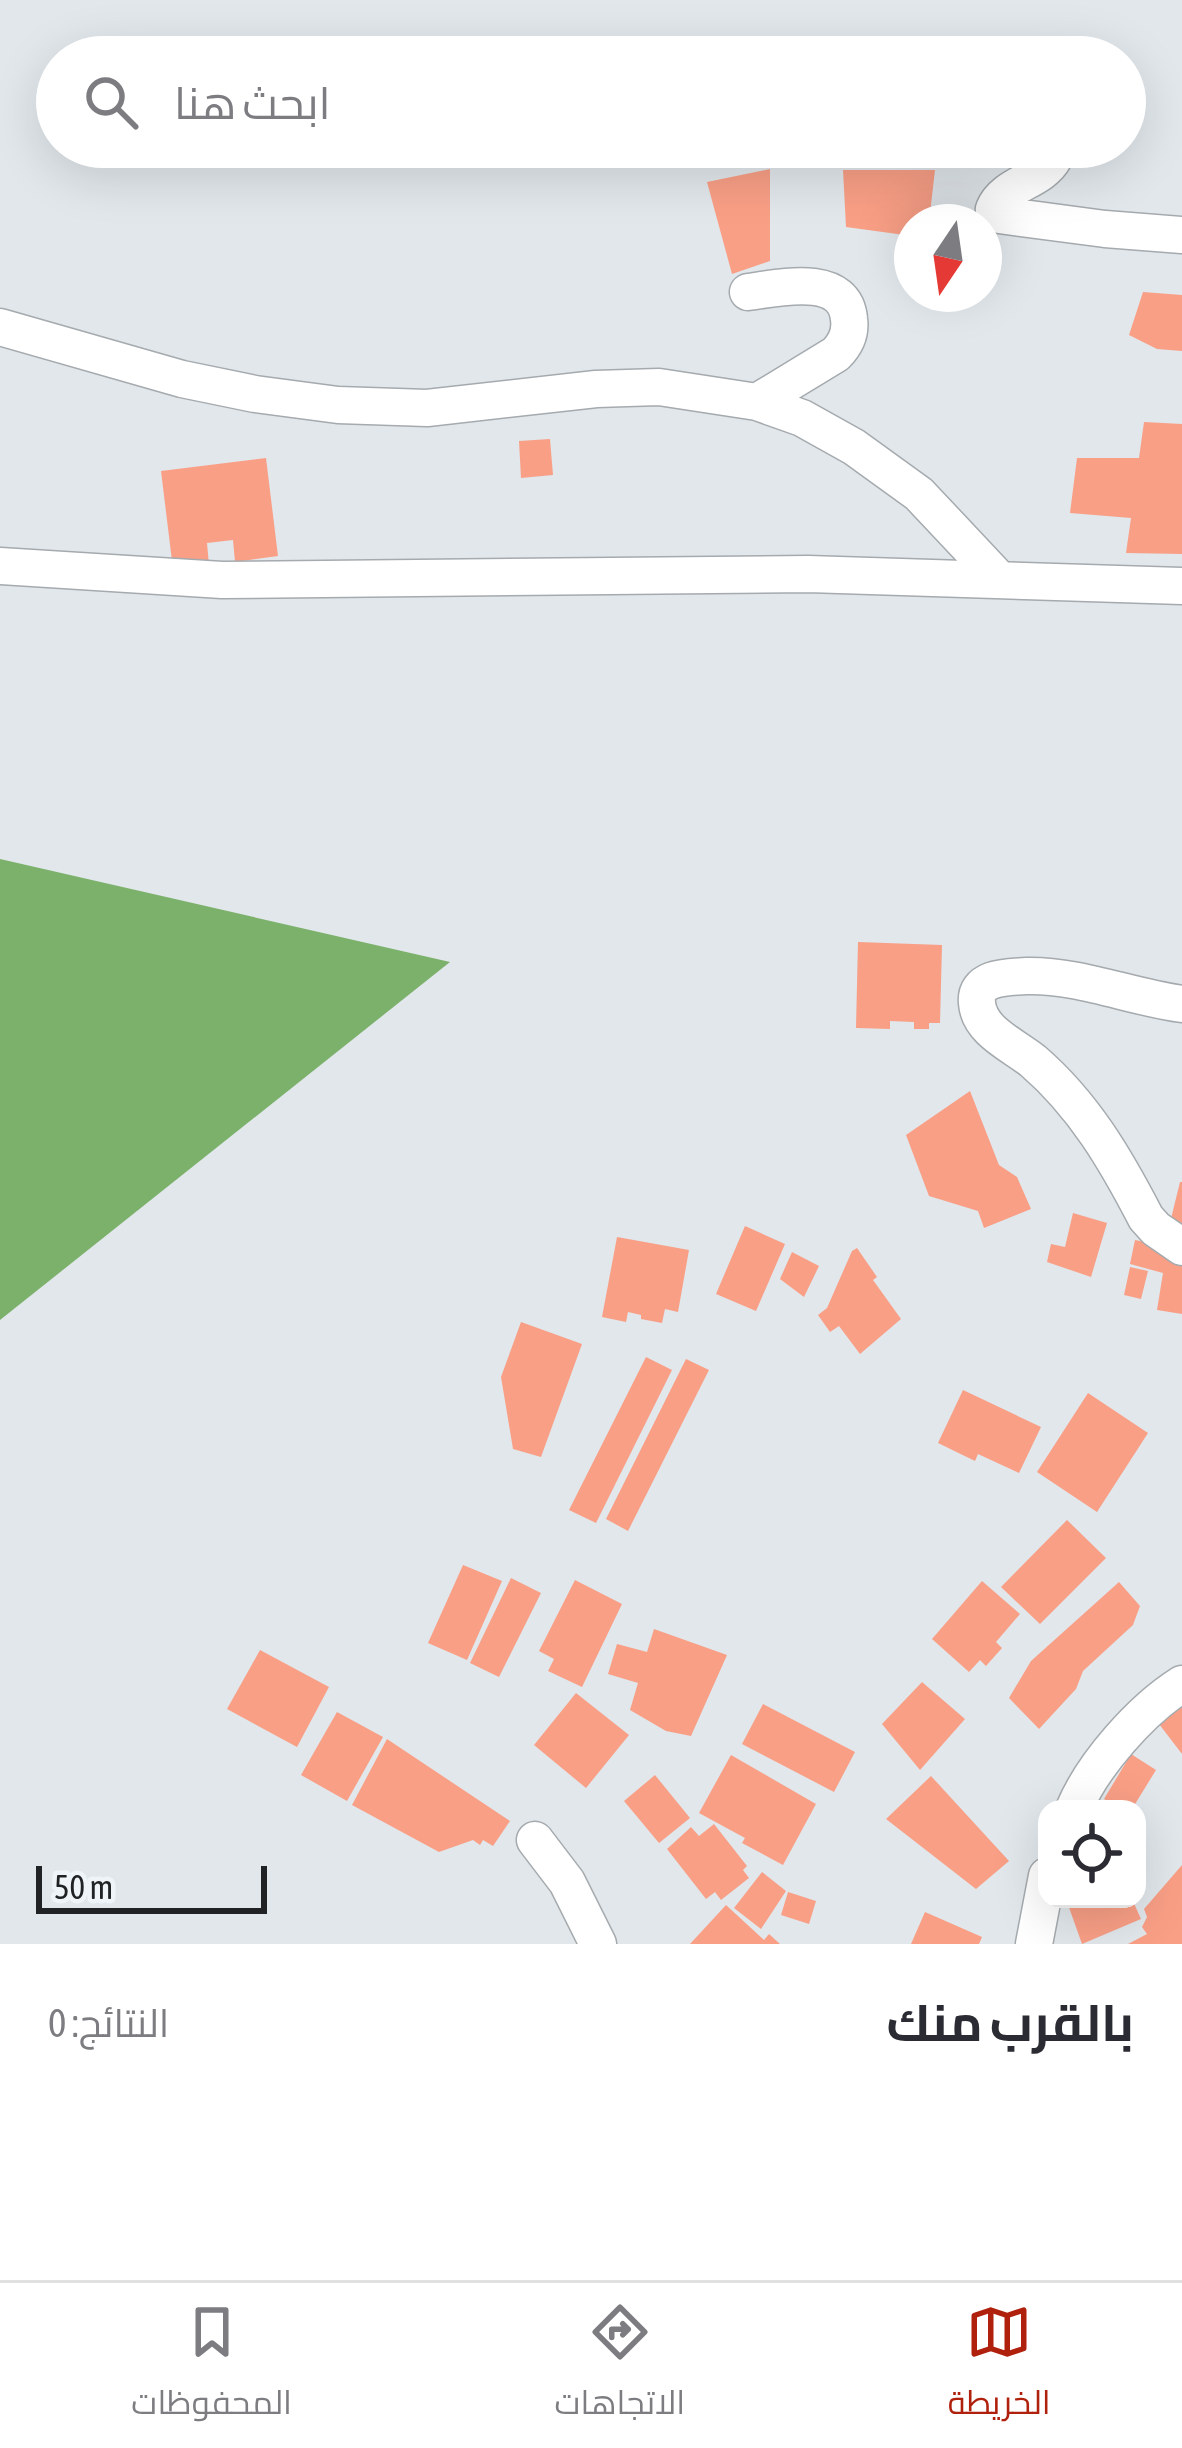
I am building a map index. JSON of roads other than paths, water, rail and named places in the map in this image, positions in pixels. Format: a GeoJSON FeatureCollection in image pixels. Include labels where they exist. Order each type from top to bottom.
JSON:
{"type":"FeatureCollection","features":[{"type":"Feature","properties":{"kind":"street"},"geometry":{"type":"LineString","coordinates":[[1046,168],[996,201],[994,209],[999,215],[1182,235]]}},
{"type":"Feature","properties":{"kind":"street"},"geometry":{"type":"LineString","coordinates":[[748,292],[809,286],[825,289],[847,307],[850,319],[846,344],[836,354],[757,402]]}},
{"type":"Feature","properties":{"kind":"street"},"geometry":{"type":"LineString","coordinates":[[0,327],[182,379],[338,405],[428,408],[596,388],[659,387],[757,402],[802,418],[854,447],[919,494],[999,579]]}},
{"type":"Feature","properties":{"kind":"street"},"geometry":{"type":"LineString","coordinates":[[0,566],[222,580],[808,574],[1182,586]]}},
{"type":"Feature","properties":{"kind":"street"},"geometry":{"type":"LineString","coordinates":[[1182,1004],[1030,976],[993,980],[977,994],[988,1028],[1032,1060],[1098,1131],[1145,1218],[1182,1247]]}},
{"type":"Feature","properties":{"kind":"street"},"geometry":{"type":"LineString","coordinates":[[1078,1800],[1104,1759],[1167,1693],[1182,1684]]}},
{"type":"Feature","properties":{"kind":"street"},"geometry":{"type":"LineString","coordinates":[[535,1840],[567,1882],[598,1944]]}},
{"type":"Feature","properties":{"kind":"street"},"geometry":{"type":"LineString","coordinates":[[1034,1944],[1041,1908]]}}]}
